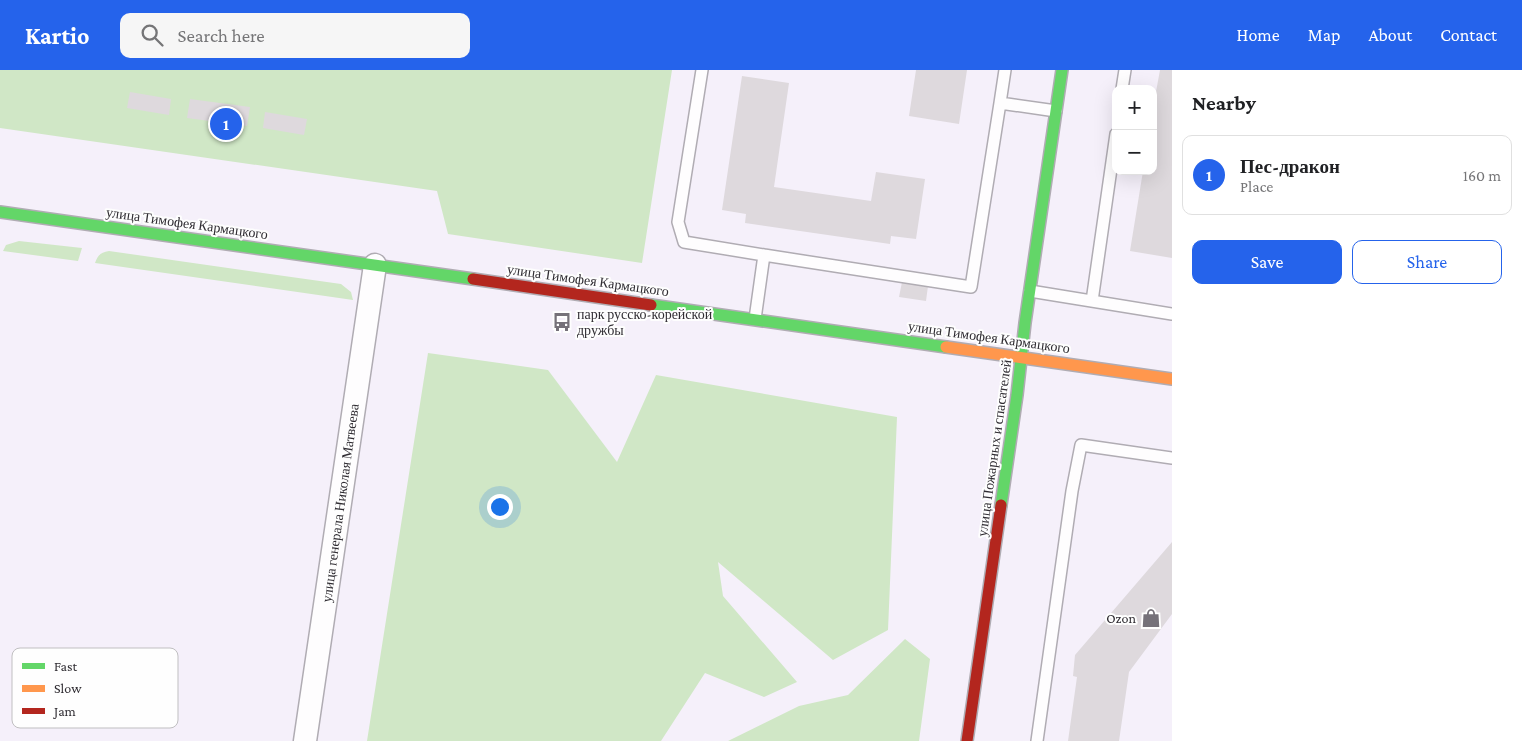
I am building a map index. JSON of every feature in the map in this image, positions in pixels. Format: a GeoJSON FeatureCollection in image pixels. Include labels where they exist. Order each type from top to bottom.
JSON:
{"type":"FeatureCollection","features":[{"type":"Feature","properties":{"kind":"street","name":"улица Пожарных и спасателей"},"geometry":{"type":"LineString","coordinates":[[966,741],[1062,70]]}},
{"type":"Feature","properties":{"kind":"street","name":"улица Тимофея Кармацкого"},"geometry":{"type":"LineString","coordinates":[[0,212],[1172,379]]}},
{"type":"Feature","properties":{"kind":"street","name":"улица генерала Николая Матвеева"},"geometry":{"type":"LineString","coordinates":[[305,741],[375,265]]}},
{"type":"Feature","properties":{"kind":"lane"},"geometry":{"type":"LineString","coordinates":[[702,70],[678,222],[684,242],[971,287],[1005,70]]}},
{"type":"Feature","properties":{"kind":"lane"},"geometry":{"type":"LineString","coordinates":[[1123,85],[1125,70]]}},
{"type":"Feature","properties":{"kind":"lane"},"geometry":{"type":"LineString","coordinates":[[1000,103],[1056,111]]}},
{"type":"Feature","properties":{"kind":"lane"},"geometry":{"type":"LineString","coordinates":[[1092,301],[1112,162]]}},
{"type":"Feature","properties":{"kind":"lane"},"geometry":{"type":"LineString","coordinates":[[755,319],[764,255]]}},
{"type":"Feature","properties":{"kind":"lane"},"geometry":{"type":"LineString","coordinates":[[1030,291],[1172,314]]}},
{"type":"Feature","properties":{"kind":"lane"},"geometry":{"type":"LineString","coordinates":[[1037,741],[1072,491],[1081,445],[1172,458]]}},
{"type":"Feature","properties":{"kind":"green space"},"geometry":{"type":"Polygon","coordinates":[[[0,70],[672,70],[642,263],[448,234],[437,191],[0,128],[0,70]]]}},
{"type":"Feature","properties":{"kind":"green space"},"geometry":{"type":"Polygon","coordinates":[[[19,241],[82,248],[78,261],[3,251],[6,245],[19,241]]]}},
{"type":"Feature","properties":{"kind":"green space"},"geometry":{"type":"Polygon","coordinates":[[[109,251],[341,284],[351,292],[353,300],[95,263],[100,254],[109,251]]]}},
{"type":"Feature","properties":{"kind":"green space"},"geometry":{"type":"Polygon","coordinates":[[[428,353],[548,370],[617,462],[656,375],[897,417],[888,630],[833,660],[718,562],[723,596],[797,682],[764,697],[705,673],[661,741],[367,741],[428,353]]]}},
{"type":"Feature","properties":{"kind":"green space"},"geometry":{"type":"Polygon","coordinates":[[[905,639],[930,659],[919,741],[728,741],[799,706],[848,695],[905,639]]]}},
{"type":"Feature","properties":{"kind":"building"},"geometry":{"type":"Polygon","coordinates":[[[916,70],[967,70],[959,124],[909,116],[916,70]]]}},
{"type":"Feature","properties":{"kind":"building"},"geometry":{"type":"Polygon","coordinates":[[[1160,70],[1172,70],[1172,258],[1130,251],[1142,175],[1157,175],[1157,86],[1160,70]]]}},
{"type":"Feature","properties":{"kind":"building"},"geometry":{"type":"Polygon","coordinates":[[[742,76],[789,83],[774,187],[871,201],[876,172],[925,179],[916,239],[891,236],[890,244],[745,223],[746,214],[722,210],[742,76]]]}},
{"type":"Feature","properties":{"kind":"building"},"geometry":{"type":"Polygon","coordinates":[[[130,92],[171,99],[169,115],[127,108],[130,92]]]}},
{"type":"Feature","properties":{"kind":"building"},"geometry":{"type":"Polygon","coordinates":[[[190,99],[250,107],[247,126],[187,118],[190,99]]]}},
{"type":"Feature","properties":{"kind":"building"},"geometry":{"type":"Polygon","coordinates":[[[265,112],[307,119],[304,135],[263,128],[265,112]]]}},
{"type":"Feature","properties":{"kind":"building"},"geometry":{"type":"Polygon","coordinates":[[[902,282],[928,286],[926,301],[899,297],[902,282]]]}},
{"type":"Feature","properties":{"kind":"building"},"geometry":{"type":"Polygon","coordinates":[[[1172,542],[1172,614],[1129,672],[1119,741],[1068,741],[1077,677],[1073,676],[1075,655],[1172,542]]]}},
{"type":"Feature","properties":{"kind":"traffic: fast"},"geometry":{"type":"LineString","coordinates":[[1001,505],[1025,323],[1062,70]]}},
{"type":"Feature","properties":{"kind":"traffic: fast"},"geometry":{"type":"LineString","coordinates":[[0,212],[473,279]]}},
{"type":"Feature","properties":{"kind":"traffic: fast"},"geometry":{"type":"LineString","coordinates":[[651,305],[946,347]]}},
{"type":"Feature","properties":{"kind":"traffic: slow"},"geometry":{"type":"LineString","coordinates":[[946,347],[1172,379]]}},
{"type":"Feature","properties":{"kind":"traffic: jam"},"geometry":{"type":"LineString","coordinates":[[473,279],[651,305]]}},
{"type":"Feature","properties":{"kind":"traffic: jam"},"geometry":{"type":"LineString","coordinates":[[967,741],[1001,505]]}},
{"type":"Feature","properties":{"kind":"place","name":"Пес-дракон"},"geometry":{"type":"Point","coordinates":[226,124]}},
{"type":"Feature","properties":{"kind":"place","name":"парк русско-корейской дружбы"},"geometry":{"type":"Point","coordinates":[562,322]}},
{"type":"Feature","properties":{"kind":"place","name":"Ozon"},"geometry":{"type":"Point","coordinates":[1151,618]}}]}
